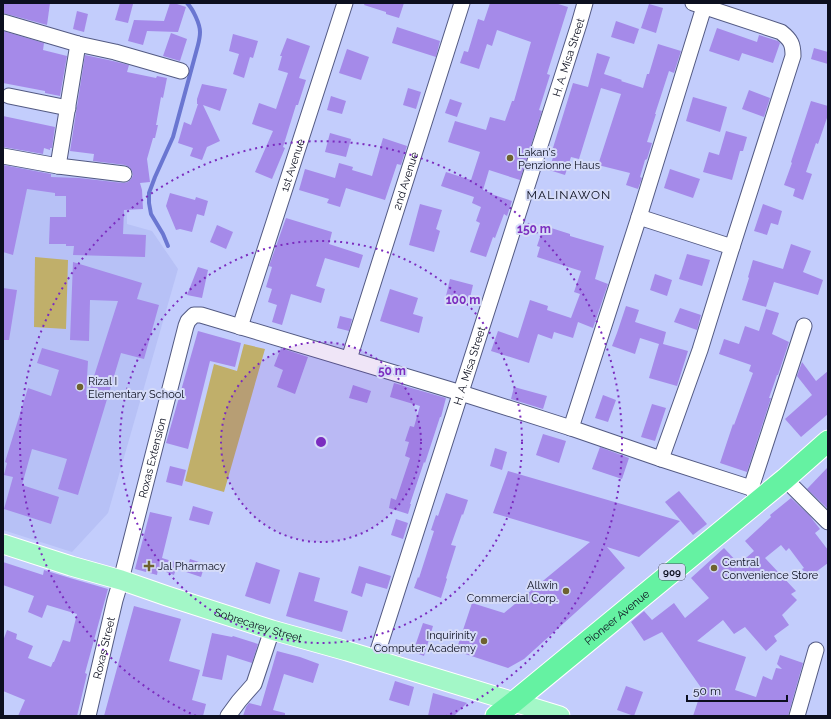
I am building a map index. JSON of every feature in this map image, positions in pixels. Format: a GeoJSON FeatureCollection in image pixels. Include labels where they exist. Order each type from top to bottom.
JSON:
{"type":"FeatureCollection","features":[{"type":"Feature","properties":{"kind":"highway","name":"Pioneer Avenue"},"geometry":{"type":"LineString","coordinates":[[496,716],[755,494],[785,479],[828,441]]}},
{"type":"Feature","properties":{"kind":"main road","name":"Sobrecarey Street"},"geometry":{"type":"LineString","coordinates":[[3,544],[121,580],[272,630],[560,716]]}},
{"type":"Feature","properties":{"kind":"street","name":"1st Avenue"},"geometry":{"type":"LineString","coordinates":[[240,327],[345,3]]}},
{"type":"Feature","properties":{"kind":"street","name":"2nd Avenue"},"geometry":{"type":"LineString","coordinates":[[349,359],[462,3]]}},
{"type":"Feature","properties":{"kind":"street","name":"H. A. Misa Street"},"geometry":{"type":"LineString","coordinates":[[376,660],[585,3]]}},
{"type":"Feature","properties":{"kind":"street"},"geometry":{"type":"LineString","coordinates":[[571,428],[639,217],[698,5],[781,32],[789,38],[793,47],[793,56],[700,350],[661,459]]}},
{"type":"Feature","properties":{"kind":"street"},"geometry":{"type":"LineString","coordinates":[[3,22],[78,44],[115,52],[181,71]]}},
{"type":"Feature","properties":{"kind":"street"},"geometry":{"type":"LineString","coordinates":[[58,166],[78,44]]}},
{"type":"Feature","properties":{"kind":"street"},"geometry":{"type":"LineString","coordinates":[[9,96],[68,108]]}},
{"type":"Feature","properties":{"kind":"street"},"geometry":{"type":"LineString","coordinates":[[3,156],[58,166],[124,174]]}},
{"type":"Feature","properties":{"kind":"street"},"geometry":{"type":"LineString","coordinates":[[639,217],[732,247]]}},
{"type":"Feature","properties":{"kind":"street","name":"Roxas Extension"},"geometry":{"type":"LineString","coordinates":[[121,580],[188,321],[194,315],[201,315],[240,327]]}},
{"type":"Feature","properties":{"kind":"street"},"geometry":{"type":"LineString","coordinates":[[240,327],[461,393],[571,428],[661,459],[755,494],[804,326]]}},
{"type":"Feature","properties":{"kind":"street"},"geometry":{"type":"LineString","coordinates":[[785,479],[828,522]]}},
{"type":"Feature","properties":{"kind":"street","name":"Roxas Street"},"geometry":{"type":"LineString","coordinates":[[88,716],[121,580]]}},
{"type":"Feature","properties":{"kind":"street"},"geometry":{"type":"LineString","coordinates":[[228,716],[254,684],[272,630]]}},
{"type":"Feature","properties":{"kind":"street"},"geometry":{"type":"LineString","coordinates":[[797,716],[816,650]]}},
{"type":"Feature","properties":{"kind":"shaded area"},"geometry":{"type":"Polygon","coordinates":[[[3,161],[126,175],[127,224],[152,231],[178,269],[108,513],[72,552],[3,530],[3,161]]]}},
{"type":"Feature","properties":{"kind":"shaded area"},"geometry":{"type":"Polygon","coordinates":[[[35,257],[68,260],[66,329],[34,327],[35,257]]]}},
{"type":"Feature","properties":{"kind":"shaded area"},"geometry":{"type":"Polygon","coordinates":[[[244,344],[265,349],[224,492],[185,481],[214,364],[237,371],[244,344]]]}},
{"type":"Feature","properties":{"kind":"building"},"geometry":{"type":"Polygon","coordinates":[[[3,3],[50,3],[47,25],[3,13],[3,3]]]}},
{"type":"Feature","properties":{"kind":"building"},"geometry":{"type":"Polygon","coordinates":[[[120,3],[133,4],[128,23],[115,20],[120,3]]]}},
{"type":"Feature","properties":{"kind":"building"},"geometry":{"type":"Polygon","coordinates":[[[170,3],[186,7],[178,32],[147,31],[143,45],[128,41],[134,20],[164,21],[170,3]]]}},
{"type":"Feature","properties":{"kind":"building"},"geometry":{"type":"Polygon","coordinates":[[[365,3],[404,3],[399,18],[364,5],[365,3]]]}},
{"type":"Feature","properties":{"kind":"building"},"geometry":{"type":"Polygon","coordinates":[[[490,3],[555,3],[568,7],[547,74],[550,75],[539,110],[542,111],[520,180],[489,170],[483,190],[512,201],[507,216],[504,214],[495,238],[493,237],[486,257],[470,252],[480,223],[476,221],[481,207],[472,203],[474,197],[441,186],[446,172],[471,180],[480,152],[448,142],[455,121],[486,130],[490,117],[505,121],[512,101],[514,101],[531,42],[497,30],[492,46],[487,44],[479,69],[460,63],[464,51],[468,52],[478,19],[484,21],[490,3]]]}},
{"type":"Feature","properties":{"kind":"building"},"geometry":{"type":"Polygon","coordinates":[[[649,4],[663,8],[656,33],[641,28],[649,4]]]}},
{"type":"Feature","properties":{"kind":"building"},"geometry":{"type":"Polygon","coordinates":[[[77,11],[88,14],[84,32],[73,29],[77,11]]]}},
{"type":"Feature","properties":{"kind":"building"},"geometry":{"type":"Polygon","coordinates":[[[616,21],[639,29],[634,44],[611,37],[616,21]]]}},
{"type":"Feature","properties":{"kind":"building"},"geometry":{"type":"Polygon","coordinates":[[[397,27],[440,41],[436,57],[392,43],[397,27]]]}},
{"type":"Feature","properties":{"kind":"building"},"geometry":{"type":"Polygon","coordinates":[[[717,28],[757,42],[759,35],[778,41],[780,43],[773,63],[742,53],[739,61],[709,51],[717,28]]]}},
{"type":"Feature","properties":{"kind":"building"},"geometry":{"type":"Polygon","coordinates":[[[3,31],[44,43],[43,50],[67,56],[60,96],[45,93],[45,91],[3,83],[3,31]]]}},
{"type":"Feature","properties":{"kind":"building"},"geometry":{"type":"Polygon","coordinates":[[[171,33],[187,39],[180,61],[163,56],[171,33]]]}},
{"type":"Feature","properties":{"kind":"building"},"geometry":{"type":"Polygon","coordinates":[[[233,34],[258,41],[253,58],[250,57],[244,78],[233,74],[239,54],[229,51],[233,34]]]}},
{"type":"Feature","properties":{"kind":"building"},"geometry":{"type":"Polygon","coordinates":[[[287,38],[310,46],[299,78],[306,80],[298,105],[296,105],[283,147],[285,148],[272,179],[255,172],[273,131],[252,124],[259,103],[276,109],[288,73],[278,70],[282,56],[280,56],[287,38]]]}},
{"type":"Feature","properties":{"kind":"building"},"geometry":{"type":"Polygon","coordinates":[[[658,44],[681,51],[674,73],[669,71],[655,114],[647,142],[652,143],[647,159],[645,160],[640,177],[642,178],[638,189],[626,185],[630,173],[598,165],[621,94],[601,88],[579,159],[571,157],[565,175],[549,170],[555,151],[552,151],[573,83],[588,87],[597,53],[610,57],[604,74],[643,88],[658,44]]]}},
{"type":"Feature","properties":{"kind":"building"},"geometry":{"type":"Polygon","coordinates":[[[814,48],[828,52],[828,64],[811,59],[814,48]]]}},
{"type":"Feature","properties":{"kind":"building"},"geometry":{"type":"Polygon","coordinates":[[[347,49],[369,57],[361,80],[339,73],[347,49]]]}},
{"type":"Feature","properties":{"kind":"building"},"geometry":{"type":"Polygon","coordinates":[[[85,55],[129,65],[127,72],[156,78],[157,76],[167,78],[163,98],[161,97],[155,138],[153,138],[147,159],[150,182],[140,183],[143,209],[124,210],[123,234],[146,235],[145,257],[73,255],[74,246],[66,246],[66,244],[49,244],[50,217],[66,217],[66,196],[55,196],[55,193],[27,189],[13,255],[3,252],[3,165],[51,174],[51,177],[79,178],[123,183],[128,182],[133,175],[129,167],[125,165],[93,161],[94,154],[70,151],[85,55]]]}},
{"type":"Feature","properties":{"kind":"building"},"geometry":{"type":"Polygon","coordinates":[[[202,84],[227,89],[220,111],[203,105],[220,141],[207,147],[202,160],[190,156],[193,148],[178,143],[184,122],[191,125],[198,104],[197,99],[202,84]]]}},
{"type":"Feature","properties":{"kind":"building"},"geometry":{"type":"Polygon","coordinates":[[[408,88],[421,92],[416,109],[403,105],[408,88]]]}},
{"type":"Feature","properties":{"kind":"building"},"geometry":{"type":"Polygon","coordinates":[[[749,90],[770,98],[764,117],[742,109],[749,90]]]}},
{"type":"Feature","properties":{"kind":"building"},"geometry":{"type":"Polygon","coordinates":[[[331,96],[346,101],[342,114],[327,110],[331,96]]]}},
{"type":"Feature","properties":{"kind":"building"},"geometry":{"type":"Polygon","coordinates":[[[693,97],[727,107],[720,132],[686,121],[693,97]]]}},
{"type":"Feature","properties":{"kind":"building"},"geometry":{"type":"Polygon","coordinates":[[[450,99],[462,103],[457,117],[445,113],[450,99]]]}},
{"type":"Feature","properties":{"kind":"building"},"geometry":{"type":"Polygon","coordinates":[[[811,101],[828,106],[828,115],[806,172],[812,174],[803,200],[793,196],[795,189],[784,185],[811,101]]]}},
{"type":"Feature","properties":{"kind":"building"},"geometry":{"type":"Polygon","coordinates":[[[3,116],[55,127],[52,148],[50,148],[50,150],[44,148],[43,154],[3,147],[3,116]]]}},
{"type":"Feature","properties":{"kind":"building"},"geometry":{"type":"Polygon","coordinates":[[[726,131],[747,137],[743,151],[740,151],[732,180],[703,172],[709,152],[719,155],[726,131]]]}},
{"type":"Feature","properties":{"kind":"building"},"geometry":{"type":"Polygon","coordinates":[[[330,133],[351,139],[346,157],[325,152],[330,133]]]}},
{"type":"Feature","properties":{"kind":"building"},"geometry":{"type":"Polygon","coordinates":[[[383,138],[407,146],[401,165],[397,164],[385,200],[346,188],[340,207],[327,203],[329,199],[299,190],[305,169],[335,178],[339,163],[353,167],[352,170],[372,176],[383,138]]]}},
{"type":"Feature","properties":{"kind":"building"},"geometry":{"type":"Polygon","coordinates":[[[670,169],[700,179],[693,198],[664,188],[670,169]]]}},
{"type":"Feature","properties":{"kind":"building"},"geometry":{"type":"Polygon","coordinates":[[[170,193],[195,200],[196,197],[208,201],[204,216],[197,214],[192,232],[180,229],[176,230],[166,206],[170,193]]]}},
{"type":"Feature","properties":{"kind":"building"},"geometry":{"type":"Polygon","coordinates":[[[420,204],[442,210],[436,229],[440,231],[434,252],[409,245],[420,204]]]}},
{"type":"Feature","properties":{"kind":"building"},"geometry":{"type":"Polygon","coordinates":[[[763,204],[782,211],[778,225],[771,223],[767,235],[754,231],[763,204]]]}},
{"type":"Feature","properties":{"kind":"building"},"geometry":{"type":"Polygon","coordinates":[[[286,218],[332,232],[329,244],[363,255],[359,268],[325,258],[316,286],[325,289],[321,303],[291,294],[282,325],[272,322],[277,305],[268,302],[272,289],[266,287],[272,267],[269,266],[286,218]]]}},
{"type":"Feature","properties":{"kind":"building"},"geometry":{"type":"Polygon","coordinates":[[[217,225],[233,232],[226,249],[210,242],[217,225]]]}},
{"type":"Feature","properties":{"kind":"building"},"geometry":{"type":"Polygon","coordinates":[[[548,227],[570,234],[570,236],[604,246],[595,279],[608,284],[593,328],[578,322],[573,338],[554,332],[552,339],[538,334],[529,363],[491,351],[498,331],[518,338],[530,300],[548,306],[547,310],[571,318],[580,294],[574,292],[581,271],[537,257],[540,247],[537,246],[541,234],[545,235],[548,227]]]}},
{"type":"Feature","properties":{"kind":"building"},"geometry":{"type":"Polygon","coordinates":[[[791,244],[811,251],[803,272],[823,280],[818,295],[774,282],[766,307],[742,300],[753,260],[783,269],[791,244]]]}},
{"type":"Feature","properties":{"kind":"building"},"geometry":{"type":"Polygon","coordinates":[[[687,254],[710,260],[702,286],[679,279],[687,254]]]}},
{"type":"Feature","properties":{"kind":"building"},"geometry":{"type":"Polygon","coordinates":[[[73,262],[142,283],[137,299],[159,305],[144,359],[121,353],[78,495],[58,489],[67,459],[32,449],[22,485],[59,497],[51,524],[4,509],[13,477],[4,475],[7,463],[5,462],[28,388],[51,396],[59,370],[37,363],[42,348],[88,361],[86,395],[88,395],[118,301],[90,300],[89,341],[70,340],[73,262]]]}},
{"type":"Feature","properties":{"kind":"building"},"geometry":{"type":"Polygon","coordinates":[[[198,267],[208,270],[202,298],[187,295],[198,267]]]}},
{"type":"Feature","properties":{"kind":"building"},"geometry":{"type":"Polygon","coordinates":[[[655,274],[672,280],[667,296],[650,290],[655,274]]]}},
{"type":"Feature","properties":{"kind":"building"},"geometry":{"type":"Polygon","coordinates":[[[450,279],[473,285],[469,302],[446,296],[450,279]]]}},
{"type":"Feature","properties":{"kind":"building"},"geometry":{"type":"Polygon","coordinates":[[[3,288],[17,290],[9,340],[3,340],[3,288]]]}},
{"type":"Feature","properties":{"kind":"building"},"geometry":{"type":"Polygon","coordinates":[[[390,289],[418,298],[413,314],[423,317],[419,333],[380,321],[390,289]]]}},
{"type":"Feature","properties":{"kind":"building"},"geometry":{"type":"Polygon","coordinates":[[[626,306],[639,310],[635,322],[666,332],[663,344],[688,351],[677,386],[649,378],[659,344],[640,338],[635,354],[612,346],[626,306]]]}},
{"type":"Feature","properties":{"kind":"building"},"geometry":{"type":"Polygon","coordinates":[[[680,308],[701,315],[697,330],[674,322],[680,308]]]}},
{"type":"Feature","properties":{"kind":"building"},"geometry":{"type":"Polygon","coordinates":[[[766,309],[779,313],[772,334],[789,342],[769,398],[771,398],[747,472],[720,463],[733,424],[734,425],[753,373],[749,371],[751,365],[719,354],[724,339],[739,344],[745,326],[759,331],[766,309]]]}},
{"type":"Feature","properties":{"kind":"building"},"geometry":{"type":"Polygon","coordinates":[[[340,316],[352,319],[349,331],[337,328],[340,316]]]}},
{"type":"Feature","properties":{"kind":"building"},"geometry":{"type":"Polygon","coordinates":[[[198,331],[241,343],[235,367],[210,361],[188,449],[166,443],[198,331]]]}},
{"type":"Feature","properties":{"kind":"building"},"geometry":{"type":"Polygon","coordinates":[[[281,348],[308,357],[295,394],[277,387],[283,370],[274,366],[281,348]]]}},
{"type":"Feature","properties":{"kind":"building"},"geometry":{"type":"Polygon","coordinates":[[[802,362],[816,381],[828,371],[828,414],[801,437],[785,419],[812,395],[797,376],[802,362]]]}},
{"type":"Feature","properties":{"kind":"building"},"geometry":{"type":"Polygon","coordinates":[[[394,383],[446,398],[441,417],[410,504],[408,514],[389,508],[391,498],[396,500],[410,458],[405,456],[409,442],[405,441],[410,426],[414,427],[420,406],[390,397],[394,383]]]}},
{"type":"Feature","properties":{"kind":"building"},"geometry":{"type":"Polygon","coordinates":[[[353,385],[371,391],[367,403],[349,398],[353,385]]]}},
{"type":"Feature","properties":{"kind":"building"},"geometry":{"type":"Polygon","coordinates":[[[514,387],[547,396],[543,409],[511,399],[514,387]]]}},
{"type":"Feature","properties":{"kind":"building"},"geometry":{"type":"Polygon","coordinates":[[[603,395],[616,400],[608,422],[595,418],[603,395]]]}},
{"type":"Feature","properties":{"kind":"building"},"geometry":{"type":"Polygon","coordinates":[[[652,404],[666,408],[655,441],[641,437],[652,404]]]}},
{"type":"Feature","properties":{"kind":"building"},"geometry":{"type":"Polygon","coordinates":[[[543,434],[566,441],[559,463],[536,455],[543,434]]]}},
{"type":"Feature","properties":{"kind":"building"},"geometry":{"type":"Polygon","coordinates":[[[600,447],[629,458],[622,479],[592,469],[600,447]]]}},
{"type":"Feature","properties":{"kind":"building"},"geometry":{"type":"Polygon","coordinates":[[[495,448],[507,452],[502,470],[490,466],[495,448]]]}},
{"type":"Feature","properties":{"kind":"building"},"geometry":{"type":"Polygon","coordinates":[[[170,466],[186,470],[182,486],[166,482],[170,466]]]}},
{"type":"Feature","properties":{"kind":"building"},"geometry":{"type":"Polygon","coordinates":[[[828,467],[828,509],[807,489],[828,467]]]}},
{"type":"Feature","properties":{"kind":"building"},"geometry":{"type":"Polygon","coordinates":[[[508,471],[680,521],[639,557],[607,547],[625,568],[524,659],[508,668],[456,651],[472,603],[504,613],[590,542],[493,513],[508,471]]]}},
{"type":"Feature","properties":{"kind":"building"},"geometry":{"type":"Polygon","coordinates":[[[679,491],[707,524],[693,535],[665,502],[679,491]]]}},
{"type":"Feature","properties":{"kind":"building"},"geometry":{"type":"Polygon","coordinates":[[[446,493],[468,500],[451,545],[456,546],[441,598],[414,588],[418,577],[419,578],[434,531],[431,530],[436,515],[438,516],[446,493]]]}},
{"type":"Feature","properties":{"kind":"building"},"geometry":{"type":"Polygon","coordinates":[[[791,498],[809,515],[820,529],[815,533],[828,550],[828,563],[809,577],[802,569],[804,568],[789,548],[786,551],[781,545],[765,558],[796,591],[791,594],[797,600],[782,615],[789,625],[774,636],[777,641],[766,651],[745,627],[734,634],[723,620],[697,641],[746,657],[735,690],[756,697],[763,676],[772,680],[776,668],[782,669],[777,664],[780,655],[803,663],[788,716],[693,716],[702,689],[662,632],[644,641],[631,622],[644,611],[652,620],[674,603],[685,618],[709,598],[691,578],[724,548],[739,564],[754,551],[745,541],[771,517],[770,515],[791,498]]]}},
{"type":"Feature","properties":{"kind":"building"},"geometry":{"type":"Polygon","coordinates":[[[193,506],[213,512],[209,525],[189,520],[193,506]]]}},
{"type":"Feature","properties":{"kind":"building"},"geometry":{"type":"Polygon","coordinates":[[[150,512],[172,517],[162,558],[178,563],[174,575],[158,569],[157,575],[135,569],[150,512]]]}},
{"type":"Feature","properties":{"kind":"building"},"geometry":{"type":"Polygon","coordinates":[[[396,519],[408,523],[403,539],[391,535],[396,519]]]}},
{"type":"Feature","properties":{"kind":"building"},"geometry":{"type":"Polygon","coordinates":[[[190,559],[205,564],[201,577],[186,572],[190,559]]]}},
{"type":"Feature","properties":{"kind":"building"},"geometry":{"type":"Polygon","coordinates":[[[3,562],[43,575],[44,570],[108,589],[85,673],[87,674],[77,716],[18,716],[25,700],[3,691],[3,641],[7,630],[17,634],[16,639],[33,646],[28,658],[51,667],[63,640],[70,642],[77,614],[47,605],[42,618],[28,612],[34,596],[3,585],[3,562]]]}},
{"type":"Feature","properties":{"kind":"building"},"geometry":{"type":"Polygon","coordinates":[[[256,562],[280,570],[270,604],[245,596],[256,562]]]}},
{"type":"Feature","properties":{"kind":"building"},"geometry":{"type":"Polygon","coordinates":[[[359,566],[391,576],[387,589],[366,583],[362,597],[351,593],[359,566]]]}},
{"type":"Feature","properties":{"kind":"building"},"geometry":{"type":"Polygon","coordinates":[[[299,572],[320,578],[314,601],[348,611],[342,632],[286,616],[299,572]]]}},
{"type":"Feature","properties":{"kind":"building"},"geometry":{"type":"Polygon","coordinates":[[[134,606],[181,619],[169,661],[200,670],[192,700],[206,704],[203,716],[104,716],[134,606]]]}},
{"type":"Feature","properties":{"kind":"building"},"geometry":{"type":"Polygon","coordinates":[[[423,623],[433,626],[424,656],[413,652],[423,623]]]}},
{"type":"Feature","properties":{"kind":"building"},"geometry":{"type":"Polygon","coordinates":[[[212,633],[233,636],[258,644],[252,663],[227,655],[222,680],[202,676],[212,633]]]}},
{"type":"Feature","properties":{"kind":"building"},"geometry":{"type":"Polygon","coordinates":[[[277,651],[319,664],[313,683],[284,674],[273,710],[285,713],[285,716],[243,716],[249,703],[261,706],[277,651]]]}},
{"type":"Feature","properties":{"kind":"building"},"geometry":{"type":"Polygon","coordinates":[[[395,681],[414,687],[409,706],[389,700],[395,681]]]}},
{"type":"Feature","properties":{"kind":"building"},"geometry":{"type":"Polygon","coordinates":[[[626,686],[643,692],[634,716],[617,710],[626,686]]]}},
{"type":"Feature","properties":{"kind":"building"},"geometry":{"type":"Polygon","coordinates":[[[433,693],[467,703],[454,716],[428,716],[433,693]]]}},
{"type":"Feature","properties":{"kind":"waterway"},"geometry":{"type":"LineString","coordinates":[[168,246],[163,234],[151,214],[149,193],[173,137],[199,40],[199,25],[194,13],[187,3]]}},
{"type":"Feature","properties":{"kind":"place","name":"Lakan's Penzionne Haus"},"geometry":{"type":"Point","coordinates":[510,158]}},
{"type":"Feature","properties":{"kind":"place","name":"Rizal I Elementary School"},"geometry":{"type":"Point","coordinates":[80,387]}},
{"type":"Feature","properties":{"kind":"place","name":"Jal Pharmacy"},"geometry":{"type":"Point","coordinates":[149,566]}},
{"type":"Feature","properties":{"kind":"place","name":"Central Convenience Store"},"geometry":{"type":"Point","coordinates":[714,568]}},
{"type":"Feature","properties":{"kind":"place","name":"Allwin Commercial Corp."},"geometry":{"type":"Point","coordinates":[566,591]}},
{"type":"Feature","properties":{"kind":"place","name":"Inquirinity Computer Academy"},"geometry":{"type":"Point","coordinates":[484,641]}},
{"type":"Feature","properties":{"kind":"district","name":"MALINAWON"},"geometry":{"type":"Point","coordinates":[569,195]}}]}
